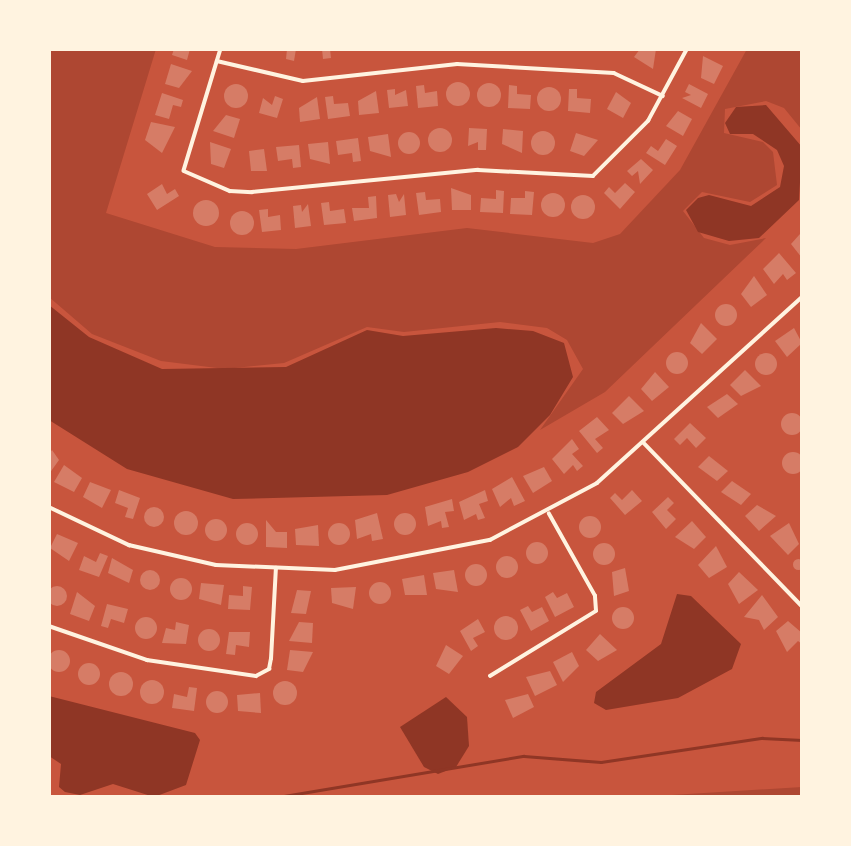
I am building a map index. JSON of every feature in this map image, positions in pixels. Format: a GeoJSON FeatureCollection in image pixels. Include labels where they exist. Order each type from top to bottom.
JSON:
{"type":"FeatureCollection","features":[{"type":"Feature","properties":{"kind":"street"},"geometry":{"type":"LineString","coordinates":[[221,49],[184,171],[230,191],[478,170],[593,176],[648,121],[687,49]]}},
{"type":"Feature","properties":{"kind":"street"},"geometry":{"type":"LineString","coordinates":[[217,61],[303,81],[457,64],[614,74],[663,96]]}},
{"type":"Feature","properties":{"kind":"street"},"geometry":{"type":"LineString","coordinates":[[49,507],[89,530],[170,557],[276,568],[335,570],[434,554],[549,514],[597,483],[802,297]]}},
{"type":"Feature","properties":{"kind":"street"},"geometry":{"type":"LineString","coordinates":[[642,441],[802,606]]}},
{"type":"Feature","properties":{"kind":"street"},"geometry":{"type":"LineString","coordinates":[[490,676],[596,611],[595,596],[549,514]]}},
{"type":"Feature","properties":{"kind":"street"},"geometry":{"type":"LineString","coordinates":[[49,625],[147,660],[256,676],[269,669],[271,659],[276,568]]}},
{"type":"Feature","properties":{"kind":"shaded area"},"geometry":{"type":"Polygon","coordinates":[[[49,49],[156,49],[106,213],[215,247],[296,249],[467,228],[593,243],[620,234],[680,170],[747,49],[802,49],[802,130],[784,108],[766,101],[725,109],[724,133],[763,142],[773,152],[777,185],[750,202],[702,192],[683,211],[704,238],[730,245],[766,238],[605,392],[540,430],[583,369],[567,340],[547,328],[500,322],[404,332],[367,327],[284,363],[225,369],[161,361],[92,334],[49,297],[49,49]]]}},
{"type":"Feature","properties":{"kind":"shaded area"},"geometry":{"type":"Polygon","coordinates":[[[766,105],[802,147],[799,200],[759,238],[729,241],[698,232],[686,210],[698,198],[709,195],[751,206],[780,187],[784,166],[777,150],[753,134],[730,134],[725,123],[736,107],[766,105]]]}},
{"type":"Feature","properties":{"kind":"shaded area"},"geometry":{"type":"Polygon","coordinates":[[[49,305],[89,337],[162,369],[286,367],[367,330],[403,336],[496,328],[533,331],[564,343],[573,377],[550,415],[518,447],[468,472],[387,495],[233,499],[127,469],[49,420],[49,305]]]}},
{"type":"Feature","properties":{"kind":"shaded area"},"geometry":{"type":"Polygon","coordinates":[[[677,594],[691,596],[741,644],[732,669],[678,698],[606,710],[594,703],[596,692],[661,644],[677,594]]]}},
{"type":"Feature","properties":{"kind":"shaded area"},"geometry":{"type":"Polygon","coordinates":[[[49,696],[195,733],[200,740],[186,785],[154,797],[113,784],[80,795],[65,792],[59,787],[61,764],[49,756],[49,696]]]}},
{"type":"Feature","properties":{"kind":"shaded area"},"geometry":{"type":"Polygon","coordinates":[[[446,697],[467,717],[469,746],[456,767],[438,774],[424,767],[400,727],[446,697]]]}},
{"type":"Feature","properties":{"kind":"shaded area"},"geometry":{"type":"Polygon","coordinates":[[[802,787],[802,797],[640,797],[802,787]]]}},
{"type":"Feature","properties":{"kind":"building"},"geometry":{"type":"Polygon","coordinates":[[[174,49],[190,49],[187,60],[172,55],[174,49]]]}},
{"type":"Feature","properties":{"kind":"building"},"geometry":{"type":"Polygon","coordinates":[[[287,49],[296,49],[294,61],[286,59],[287,49]]]}},
{"type":"Feature","properties":{"kind":"building"},"geometry":{"type":"Polygon","coordinates":[[[322,49],[330,49],[331,58],[323,59],[322,49]]]}},
{"type":"Feature","properties":{"kind":"building"},"geometry":{"type":"Polygon","coordinates":[[[640,49],[656,49],[653,69],[634,57],[640,49]]]}},
{"type":"Feature","properties":{"kind":"building"},"geometry":{"type":"Polygon","coordinates":[[[703,56],[723,66],[714,84],[701,78],[703,56]]]}},
{"type":"Feature","properties":{"kind":"building"},"geometry":{"type":"Polygon","coordinates":[[[171,64],[192,71],[179,88],[165,84],[171,64]]]}},
{"type":"Feature","properties":{"kind":"building"},"geometry":{"type":"Polygon","coordinates":[[[458,82],[469,89],[470,94],[463,105],[458,106],[447,99],[446,94],[453,83],[458,82]]]}},
{"type":"Feature","properties":{"kind":"building"},"geometry":{"type":"Polygon","coordinates":[[[489,83],[500,90],[501,95],[494,106],[489,107],[478,100],[477,95],[484,84],[489,83]]]}},
{"type":"Feature","properties":{"kind":"building"},"geometry":{"type":"Polygon","coordinates":[[[236,84],[247,91],[248,96],[241,107],[236,108],[225,101],[224,96],[231,85],[236,84]]]}},
{"type":"Feature","properties":{"kind":"building"},"geometry":{"type":"Polygon","coordinates":[[[689,84],[708,94],[701,108],[682,98],[691,95],[685,92],[689,84]]]}},
{"type":"Feature","properties":{"kind":"building"},"geometry":{"type":"Polygon","coordinates":[[[424,85],[425,93],[437,91],[438,106],[418,108],[416,86],[424,85]]]}},
{"type":"Feature","properties":{"kind":"building"},"geometry":{"type":"Polygon","coordinates":[[[509,85],[517,86],[517,94],[531,95],[530,109],[508,108],[509,85]]]}},
{"type":"Feature","properties":{"kind":"building"},"geometry":{"type":"Polygon","coordinates":[[[549,87],[560,94],[561,99],[554,110],[549,111],[538,104],[537,99],[544,88],[549,87]]]}},
{"type":"Feature","properties":{"kind":"building"},"geometry":{"type":"Polygon","coordinates":[[[395,89],[395,95],[406,90],[408,106],[389,108],[387,90],[395,89]]]}},
{"type":"Feature","properties":{"kind":"building"},"geometry":{"type":"Polygon","coordinates":[[[569,89],[577,89],[577,98],[591,99],[590,113],[568,111],[569,89]]]}},
{"type":"Feature","properties":{"kind":"building"},"geometry":{"type":"Polygon","coordinates":[[[376,91],[379,113],[359,115],[358,101],[376,91]]]}},
{"type":"Feature","properties":{"kind":"building"},"geometry":{"type":"Polygon","coordinates":[[[616,92],[631,103],[623,118],[607,109],[616,92]]]}},
{"type":"Feature","properties":{"kind":"building"},"geometry":{"type":"Polygon","coordinates":[[[162,93],[183,100],[181,107],[173,105],[169,119],[155,115],[162,93]]]}},
{"type":"Feature","properties":{"kind":"building"},"geometry":{"type":"Polygon","coordinates":[[[275,96],[283,99],[277,118],[259,113],[263,98],[272,105],[275,96]]]}},
{"type":"Feature","properties":{"kind":"building"},"geometry":{"type":"Polygon","coordinates":[[[333,96],[334,104],[348,103],[350,116],[328,119],[325,97],[333,96]]]}},
{"type":"Feature","properties":{"kind":"building"},"geometry":{"type":"Polygon","coordinates":[[[317,97],[320,119],[300,122],[299,108],[317,97]]]}},
{"type":"Feature","properties":{"kind":"building"},"geometry":{"type":"Polygon","coordinates":[[[678,111],[692,119],[683,136],[666,126],[678,111]]]}},
{"type":"Feature","properties":{"kind":"building"},"geometry":{"type":"Polygon","coordinates":[[[226,115],[240,119],[234,138],[213,131],[226,115]]]}},
{"type":"Feature","properties":{"kind":"building"},"geometry":{"type":"Polygon","coordinates":[[[151,122],[175,127],[162,153],[145,140],[151,122]]]}},
{"type":"Feature","properties":{"kind":"building"},"geometry":{"type":"Polygon","coordinates":[[[440,128],[451,135],[452,140],[445,151],[440,152],[429,145],[428,140],[435,129],[440,128]]]}},
{"type":"Feature","properties":{"kind":"building"},"geometry":{"type":"Polygon","coordinates":[[[469,128],[487,129],[486,150],[478,150],[478,142],[468,146],[469,128]]]}},
{"type":"Feature","properties":{"kind":"building"},"geometry":{"type":"Polygon","coordinates":[[[503,129],[523,131],[522,153],[502,144],[503,129]]]}},
{"type":"Feature","properties":{"kind":"building"},"geometry":{"type":"Polygon","coordinates":[[[543,131],[554,138],[555,143],[548,154],[543,155],[532,148],[531,143],[538,132],[543,131]]]}},
{"type":"Feature","properties":{"kind":"building"},"geometry":{"type":"Polygon","coordinates":[[[409,132],[417,135],[420,143],[417,151],[409,154],[401,151],[398,143],[401,135],[409,132]]]}},
{"type":"Feature","properties":{"kind":"building"},"geometry":{"type":"Polygon","coordinates":[[[576,133],[598,140],[584,156],[570,151],[576,133]]]}},
{"type":"Feature","properties":{"kind":"building"},"geometry":{"type":"Polygon","coordinates":[[[388,134],[391,157],[370,151],[368,137],[388,134]]]}},
{"type":"Feature","properties":{"kind":"building"},"geometry":{"type":"Polygon","coordinates":[[[358,138],[361,161],[353,162],[352,153],[338,155],[336,141],[358,138]]]}},
{"type":"Feature","properties":{"kind":"building"},"geometry":{"type":"Polygon","coordinates":[[[666,139],[677,146],[665,165],[646,153],[651,146],[658,151],[666,139]]]}},
{"type":"Feature","properties":{"kind":"building"},"geometry":{"type":"Polygon","coordinates":[[[210,142],[231,149],[224,168],[211,164],[210,142]]]}},
{"type":"Feature","properties":{"kind":"building"},"geometry":{"type":"Polygon","coordinates":[[[328,142],[330,164],[310,159],[308,144],[328,142]]]}},
{"type":"Feature","properties":{"kind":"building"},"geometry":{"type":"Polygon","coordinates":[[[299,145],[301,167],[293,168],[292,159],[278,161],[276,147],[299,145]]]}},
{"type":"Feature","properties":{"kind":"building"},"geometry":{"type":"Polygon","coordinates":[[[264,149],[267,171],[251,171],[249,151],[264,149]]]}},
{"type":"Feature","properties":{"kind":"building"},"geometry":{"type":"Polygon","coordinates":[[[641,159],[653,170],[640,184],[638,171],[632,176],[627,171],[641,159]]]}},
{"type":"Feature","properties":{"kind":"building"},"geometry":{"type":"Polygon","coordinates":[[[625,183],[635,192],[620,209],[604,193],[609,187],[615,193],[625,183]]]}},
{"type":"Feature","properties":{"kind":"building"},"geometry":{"type":"Polygon","coordinates":[[[162,184],[167,194],[175,189],[179,196],[157,210],[147,194],[162,184]]]}},
{"type":"Feature","properties":{"kind":"building"},"geometry":{"type":"Polygon","coordinates":[[[451,188],[471,195],[471,210],[452,210],[451,188]]]}},
{"type":"Feature","properties":{"kind":"building"},"geometry":{"type":"Polygon","coordinates":[[[496,190],[504,191],[503,213],[480,212],[481,198],[496,199],[496,190]]]}},
{"type":"Feature","properties":{"kind":"building"},"geometry":{"type":"Polygon","coordinates":[[[525,191],[534,192],[532,215],[510,214],[511,198],[525,198],[525,191]]]}},
{"type":"Feature","properties":{"kind":"building"},"geometry":{"type":"Polygon","coordinates":[[[425,192],[426,200],[440,199],[441,212],[419,215],[416,193],[425,192]]]}},
{"type":"Feature","properties":{"kind":"building"},"geometry":{"type":"Polygon","coordinates":[[[553,193],[564,200],[565,205],[558,216],[553,217],[542,210],[541,205],[548,194],[553,193]]]}},
{"type":"Feature","properties":{"kind":"building"},"geometry":{"type":"Polygon","coordinates":[[[396,194],[399,202],[404,194],[406,215],[390,217],[388,195],[396,194]]]}},
{"type":"Feature","properties":{"kind":"building"},"geometry":{"type":"Polygon","coordinates":[[[583,195],[594,202],[595,207],[588,218],[583,219],[572,212],[571,207],[578,196],[583,195]]]}},
{"type":"Feature","properties":{"kind":"building"},"geometry":{"type":"Polygon","coordinates":[[[376,196],[377,218],[354,221],[352,208],[369,208],[368,197],[376,196]]]}},
{"type":"Feature","properties":{"kind":"building"},"geometry":{"type":"Polygon","coordinates":[[[206,200],[215,204],[219,213],[215,222],[206,226],[197,222],[193,213],[197,204],[206,200]]]}},
{"type":"Feature","properties":{"kind":"building"},"geometry":{"type":"Polygon","coordinates":[[[329,202],[330,211],[344,209],[346,223],[324,225],[321,203],[329,202]]]}},
{"type":"Feature","properties":{"kind":"building"},"geometry":{"type":"Polygon","coordinates":[[[308,204],[311,226],[295,228],[293,206],[301,205],[302,212],[308,204]]]}},
{"type":"Feature","properties":{"kind":"building"},"geometry":{"type":"Polygon","coordinates":[[[268,209],[268,217],[280,215],[281,230],[262,232],[259,210],[268,209]]]}},
{"type":"Feature","properties":{"kind":"building"},"geometry":{"type":"Polygon","coordinates":[[[242,211],[253,218],[254,223],[247,234],[242,235],[231,228],[230,223],[237,212],[242,211]]]}},
{"type":"Feature","properties":{"kind":"building"},"geometry":{"type":"Polygon","coordinates":[[[800,234],[802,236],[802,258],[791,244],[800,234]]]}},
{"type":"Feature","properties":{"kind":"building"},"geometry":{"type":"Polygon","coordinates":[[[779,253],[796,273],[787,280],[783,274],[774,284],[763,269],[779,253]]]}},
{"type":"Feature","properties":{"kind":"building"},"geometry":{"type":"Polygon","coordinates":[[[754,276],[767,295],[751,307],[741,294],[754,276]]]}},
{"type":"Feature","properties":{"kind":"building"},"geometry":{"type":"Polygon","coordinates":[[[722,304],[730,304],[737,311],[737,319],[730,326],[722,326],[715,319],[715,311],[722,304]]]}},
{"type":"Feature","properties":{"kind":"building"},"geometry":{"type":"Polygon","coordinates":[[[701,323],[717,339],[702,354],[690,343],[701,323]]]}},
{"type":"Feature","properties":{"kind":"building"},"geometry":{"type":"Polygon","coordinates":[[[794,328],[802,343],[787,357],[775,341],[794,328]]]}},
{"type":"Feature","properties":{"kind":"building"},"geometry":{"type":"Polygon","coordinates":[[[677,352],[685,355],[688,363],[685,371],[677,374],[669,371],[666,363],[669,355],[677,352]]]}},
{"type":"Feature","properties":{"kind":"building"},"geometry":{"type":"Polygon","coordinates":[[[766,353],[774,356],[777,364],[774,372],[766,375],[758,372],[755,364],[758,356],[766,353]]]}},
{"type":"Feature","properties":{"kind":"building"},"geometry":{"type":"Polygon","coordinates":[[[745,370],[761,386],[741,396],[730,385],[745,370]]]}},
{"type":"Feature","properties":{"kind":"building"},"geometry":{"type":"Polygon","coordinates":[[[655,372],[669,387],[652,401],[641,389],[655,372]]]}},
{"type":"Feature","properties":{"kind":"building"},"geometry":{"type":"Polygon","coordinates":[[[727,394],[738,404],[718,418],[707,407],[727,394]]]}},
{"type":"Feature","properties":{"kind":"building"},"geometry":{"type":"Polygon","coordinates":[[[629,396],[644,411],[623,424],[612,413],[629,396]]]}},
{"type":"Feature","properties":{"kind":"building"},"geometry":{"type":"Polygon","coordinates":[[[792,413],[802,420],[803,424],[796,434],[792,435],[782,428],[781,424],[788,414],[792,413]]]}},
{"type":"Feature","properties":{"kind":"building"},"geometry":{"type":"Polygon","coordinates":[[[597,417],[609,430],[595,439],[603,448],[597,453],[579,431],[597,417]]]}},
{"type":"Feature","properties":{"kind":"building"},"geometry":{"type":"Polygon","coordinates":[[[690,423],[706,438],[696,448],[687,438],[680,445],[674,439],[690,423]]]}},
{"type":"Feature","properties":{"kind":"building"},"geometry":{"type":"Polygon","coordinates":[[[572,439],[579,449],[572,454],[583,466],[577,471],[573,465],[564,474],[552,459],[572,439]]]}},
{"type":"Feature","properties":{"kind":"building"},"geometry":{"type":"Polygon","coordinates":[[[52,450],[59,460],[49,474],[49,454],[52,450]]]}},
{"type":"Feature","properties":{"kind":"building"},"geometry":{"type":"Polygon","coordinates":[[[793,452],[801,455],[804,463],[801,471],[793,474],[785,471],[782,463],[785,455],[793,452]]]}},
{"type":"Feature","properties":{"kind":"building"},"geometry":{"type":"Polygon","coordinates":[[[709,456],[728,471],[717,481],[698,467],[709,456]]]}},
{"type":"Feature","properties":{"kind":"building"},"geometry":{"type":"Polygon","coordinates":[[[64,465],[82,478],[74,492],[54,482],[64,465]]]}},
{"type":"Feature","properties":{"kind":"building"},"geometry":{"type":"Polygon","coordinates":[[[544,467],[552,481],[533,493],[523,476],[544,467]]]}},
{"type":"Feature","properties":{"kind":"building"},"geometry":{"type":"Polygon","coordinates":[[[512,477],[525,501],[514,506],[511,498],[500,507],[492,489],[512,477]]]}},
{"type":"Feature","properties":{"kind":"building"},"geometry":{"type":"Polygon","coordinates":[[[732,481],[751,494],[741,505],[721,492],[732,481]]]}},
{"type":"Feature","properties":{"kind":"building"},"geometry":{"type":"Polygon","coordinates":[[[90,482],[111,490],[102,508],[83,497],[90,482]]]}},
{"type":"Feature","properties":{"kind":"building"},"geometry":{"type":"Polygon","coordinates":[[[119,490],[140,498],[133,519],[125,517],[128,508],[115,503],[119,490]]]}},
{"type":"Feature","properties":{"kind":"building"},"geometry":{"type":"Polygon","coordinates":[[[485,490],[488,501],[479,504],[485,518],[478,520],[476,514],[464,520],[459,502],[485,490]]]}},
{"type":"Feature","properties":{"kind":"building"},"geometry":{"type":"Polygon","coordinates":[[[632,490],[642,501],[625,515],[610,498],[615,493],[622,500],[632,490]]]}},
{"type":"Feature","properties":{"kind":"building"},"geometry":{"type":"Polygon","coordinates":[[[668,497],[674,503],[667,510],[676,519],[666,529],[652,512],[668,497]]]}},
{"type":"Feature","properties":{"kind":"building"},"geometry":{"type":"Polygon","coordinates":[[[452,499],[454,511],[445,512],[449,527],[442,528],[441,521],[428,526],[425,507],[452,499]]]}},
{"type":"Feature","properties":{"kind":"building"},"geometry":{"type":"Polygon","coordinates":[[[757,505],[776,516],[759,531],[745,516],[757,505]]]}},
{"type":"Feature","properties":{"kind":"building"},"geometry":{"type":"Polygon","coordinates":[[[154,507],[161,510],[164,517],[161,524],[154,527],[147,524],[144,517],[147,510],[154,507]]]}},
{"type":"Feature","properties":{"kind":"building"},"geometry":{"type":"Polygon","coordinates":[[[186,511],[197,518],[198,523],[191,534],[186,535],[175,528],[174,523],[181,512],[186,511]]]}},
{"type":"Feature","properties":{"kind":"building"},"geometry":{"type":"Polygon","coordinates":[[[377,513],[383,539],[372,541],[371,534],[357,539],[355,520],[377,513]]]}},
{"type":"Feature","properties":{"kind":"building"},"geometry":{"type":"Polygon","coordinates":[[[405,513],[413,516],[416,524],[413,532],[405,535],[397,532],[394,524],[397,516],[405,513]]]}},
{"type":"Feature","properties":{"kind":"building"},"geometry":{"type":"Polygon","coordinates":[[[586,516],[594,516],[601,523],[601,531],[594,538],[586,538],[579,531],[579,523],[586,516]]]}},
{"type":"Feature","properties":{"kind":"building"},"geometry":{"type":"Polygon","coordinates":[[[212,519],[220,519],[227,526],[227,534],[220,541],[212,541],[205,534],[205,526],[212,519]]]}},
{"type":"Feature","properties":{"kind":"building"},"geometry":{"type":"Polygon","coordinates":[[[266,520],[276,532],[287,532],[287,548],[266,547],[266,520]]]}},
{"type":"Feature","properties":{"kind":"building"},"geometry":{"type":"Polygon","coordinates":[[[692,521],[706,537],[694,549],[675,537],[692,521]]]}},
{"type":"Feature","properties":{"kind":"building"},"geometry":{"type":"Polygon","coordinates":[[[243,523],[251,523],[258,530],[258,538],[251,545],[243,545],[236,538],[236,530],[243,523]]]}},
{"type":"Feature","properties":{"kind":"building"},"geometry":{"type":"Polygon","coordinates":[[[335,523],[343,523],[350,530],[350,538],[343,545],[335,545],[328,538],[328,530],[335,523]]]}},
{"type":"Feature","properties":{"kind":"building"},"geometry":{"type":"Polygon","coordinates":[[[789,523],[799,544],[788,555],[770,536],[789,523]]]}},
{"type":"Feature","properties":{"kind":"building"},"geometry":{"type":"Polygon","coordinates":[[[318,525],[319,546],[296,545],[295,529],[318,525]]]}},
{"type":"Feature","properties":{"kind":"building"},"geometry":{"type":"Polygon","coordinates":[[[57,534],[78,543],[69,561],[50,548],[57,534]]]}},
{"type":"Feature","properties":{"kind":"building"},"geometry":{"type":"Polygon","coordinates":[[[537,542],[545,545],[548,553],[545,561],[537,564],[529,561],[526,553],[529,545],[537,542]]]}},
{"type":"Feature","properties":{"kind":"building"},"geometry":{"type":"Polygon","coordinates":[[[604,543],[612,546],[615,554],[612,562],[604,565],[596,562],[593,554],[596,546],[604,543]]]}},
{"type":"Feature","properties":{"kind":"building"},"geometry":{"type":"Polygon","coordinates":[[[716,546],[727,567],[709,578],[698,565],[716,546]]]}},
{"type":"Feature","properties":{"kind":"building"},"geometry":{"type":"Polygon","coordinates":[[[100,553],[108,556],[99,577],[79,570],[84,556],[96,562],[100,553]]]}},
{"type":"Feature","properties":{"kind":"building"},"geometry":{"type":"Polygon","coordinates":[[[507,556],[515,559],[518,567],[515,575],[507,578],[499,575],[496,567],[499,559],[507,556]]]}},
{"type":"Feature","properties":{"kind":"building"},"geometry":{"type":"Polygon","coordinates":[[[112,558],[133,570],[129,583],[108,573],[112,558]]]}},
{"type":"Feature","properties":{"kind":"building"},"geometry":{"type":"Polygon","coordinates":[[[798,558],[804,564],[798,570],[792,564],[798,558]]]}},
{"type":"Feature","properties":{"kind":"building"},"geometry":{"type":"Polygon","coordinates":[[[476,564],[484,567],[487,575],[484,583],[476,586],[468,583],[465,575],[468,567],[476,564]]]}},
{"type":"Feature","properties":{"kind":"building"},"geometry":{"type":"Polygon","coordinates":[[[625,568],[629,591],[614,596],[612,572],[625,568]]]}},
{"type":"Feature","properties":{"kind":"building"},"geometry":{"type":"Polygon","coordinates":[[[150,570],[157,573],[160,580],[157,587],[150,590],[143,587],[140,580],[143,573],[150,570]]]}},
{"type":"Feature","properties":{"kind":"building"},"geometry":{"type":"Polygon","coordinates":[[[454,570],[458,592],[436,589],[433,573],[454,570]]]}},
{"type":"Feature","properties":{"kind":"building"},"geometry":{"type":"Polygon","coordinates":[[[739,572],[758,590],[739,604],[728,584],[739,572]]]}},
{"type":"Feature","properties":{"kind":"building"},"geometry":{"type":"Polygon","coordinates":[[[424,575],[427,595],[405,595],[402,579],[424,575]]]}},
{"type":"Feature","properties":{"kind":"building"},"geometry":{"type":"Polygon","coordinates":[[[177,578],[185,578],[192,585],[192,593],[185,600],[177,600],[170,593],[170,585],[177,578]]]}},
{"type":"Feature","properties":{"kind":"building"},"geometry":{"type":"Polygon","coordinates":[[[376,582],[384,582],[391,589],[391,597],[384,604],[376,604],[369,597],[369,589],[376,582]]]}},
{"type":"Feature","properties":{"kind":"building"},"geometry":{"type":"Polygon","coordinates":[[[201,583],[224,585],[221,605],[199,599],[201,583]]]}},
{"type":"Feature","properties":{"kind":"building"},"geometry":{"type":"Polygon","coordinates":[[[57,586],[64,589],[67,596],[64,603],[57,606],[50,603],[47,596],[50,589],[57,586]]]}},
{"type":"Feature","properties":{"kind":"building"},"geometry":{"type":"Polygon","coordinates":[[[243,586],[252,587],[250,610],[228,609],[229,595],[243,596],[243,586]]]}},
{"type":"Feature","properties":{"kind":"building"},"geometry":{"type":"Polygon","coordinates":[[[356,587],[353,609],[332,603],[331,588],[356,587]]]}},
{"type":"Feature","properties":{"kind":"building"},"geometry":{"type":"Polygon","coordinates":[[[297,590],[311,591],[306,614],[291,613],[297,590]]]}},
{"type":"Feature","properties":{"kind":"building"},"geometry":{"type":"Polygon","coordinates":[[[77,592],[95,606],[89,621],[70,614],[77,592]]]}},
{"type":"Feature","properties":{"kind":"building"},"geometry":{"type":"Polygon","coordinates":[[[553,592],[557,598],[567,593],[574,607],[555,617],[545,597],[553,592]]]}},
{"type":"Feature","properties":{"kind":"building"},"geometry":{"type":"Polygon","coordinates":[[[762,595],[778,617],[764,630],[759,620],[744,617],[762,595]]]}},
{"type":"Feature","properties":{"kind":"building"},"geometry":{"type":"Polygon","coordinates":[[[107,604],[128,609],[124,623],[111,619],[108,628],[101,626],[107,604]]]}},
{"type":"Feature","properties":{"kind":"building"},"geometry":{"type":"Polygon","coordinates":[[[528,606],[532,612],[542,607],[549,621],[531,631],[520,610],[528,606]]]}},
{"type":"Feature","properties":{"kind":"building"},"geometry":{"type":"Polygon","coordinates":[[[623,607],[631,610],[634,618],[631,626],[623,629],[615,626],[612,618],[615,610],[623,607]]]}},
{"type":"Feature","properties":{"kind":"building"},"geometry":{"type":"Polygon","coordinates":[[[506,616],[517,623],[518,628],[511,639],[506,640],[495,633],[494,628],[501,617],[506,616]]]}},
{"type":"Feature","properties":{"kind":"building"},"geometry":{"type":"Polygon","coordinates":[[[142,617],[150,617],[157,624],[157,632],[150,639],[142,639],[135,632],[135,624],[142,617]]]}},
{"type":"Feature","properties":{"kind":"building"},"geometry":{"type":"Polygon","coordinates":[[[478,619],[485,632],[473,638],[478,646],[471,651],[460,631],[478,619]]]}},
{"type":"Feature","properties":{"kind":"building"},"geometry":{"type":"Polygon","coordinates":[[[788,621],[802,633],[802,644],[798,641],[787,652],[776,631],[788,621]]]}},
{"type":"Feature","properties":{"kind":"building"},"geometry":{"type":"Polygon","coordinates":[[[176,622],[189,625],[186,644],[162,643],[166,628],[175,630],[176,622]]]}},
{"type":"Feature","properties":{"kind":"building"},"geometry":{"type":"Polygon","coordinates":[[[299,622],[313,623],[312,643],[289,641],[299,622]]]}},
{"type":"Feature","properties":{"kind":"building"},"geometry":{"type":"Polygon","coordinates":[[[205,629],[213,629],[220,636],[220,644],[213,651],[205,651],[198,644],[198,636],[205,629]]]}},
{"type":"Feature","properties":{"kind":"building"},"geometry":{"type":"Polygon","coordinates":[[[229,632],[250,632],[249,647],[236,645],[235,655],[226,654],[229,632]]]}},
{"type":"Feature","properties":{"kind":"building"},"geometry":{"type":"Polygon","coordinates":[[[600,634],[617,650],[598,661],[586,650],[600,634]]]}},
{"type":"Feature","properties":{"kind":"building"},"geometry":{"type":"Polygon","coordinates":[[[446,645],[463,656],[449,674],[436,666],[446,645]]]}},
{"type":"Feature","properties":{"kind":"building"},"geometry":{"type":"Polygon","coordinates":[[[59,650],[67,653],[70,661],[67,669],[59,672],[51,669],[48,661],[51,653],[59,650]]]}},
{"type":"Feature","properties":{"kind":"building"},"geometry":{"type":"Polygon","coordinates":[[[290,650],[313,652],[303,672],[287,670],[290,650]]]}},
{"type":"Feature","properties":{"kind":"building"},"geometry":{"type":"Polygon","coordinates":[[[572,652],[579,666],[563,682],[553,662],[572,652]]]}},
{"type":"Feature","properties":{"kind":"building"},"geometry":{"type":"Polygon","coordinates":[[[89,663],[97,666],[100,674],[97,682],[89,685],[81,682],[78,674],[81,666],[89,663]]]}},
{"type":"Feature","properties":{"kind":"building"},"geometry":{"type":"Polygon","coordinates":[[[550,671],[557,685],[535,696],[526,677],[550,671]]]}},
{"type":"Feature","properties":{"kind":"building"},"geometry":{"type":"Polygon","coordinates":[[[121,672],[132,679],[133,684],[126,695],[121,696],[110,689],[109,684],[116,673],[121,672]]]}},
{"type":"Feature","properties":{"kind":"building"},"geometry":{"type":"Polygon","coordinates":[[[152,680],[163,687],[164,692],[157,703],[152,704],[141,697],[140,692],[147,681],[152,680]]]}},
{"type":"Feature","properties":{"kind":"building"},"geometry":{"type":"Polygon","coordinates":[[[285,681],[293,685],[297,693],[293,701],[285,705],[277,701],[273,693],[277,685],[285,681]]]}},
{"type":"Feature","properties":{"kind":"building"},"geometry":{"type":"Polygon","coordinates":[[[189,687],[197,688],[194,711],[172,708],[174,694],[187,697],[189,687]]]}},
{"type":"Feature","properties":{"kind":"building"},"geometry":{"type":"Polygon","coordinates":[[[213,691],[221,691],[228,698],[228,706],[221,713],[213,713],[206,706],[206,698],[213,691]]]}},
{"type":"Feature","properties":{"kind":"building"},"geometry":{"type":"Polygon","coordinates":[[[260,693],[261,713],[238,711],[237,695],[260,693]]]}},
{"type":"Feature","properties":{"kind":"building"},"geometry":{"type":"Polygon","coordinates":[[[528,694],[534,707],[513,718],[505,700],[528,694]]]}},
{"type":"Feature","properties":{"kind":"waterway"},"geometry":{"type":"LineString","coordinates":[[278,797],[524,756],[601,762],[762,738],[802,740]]}}]}
